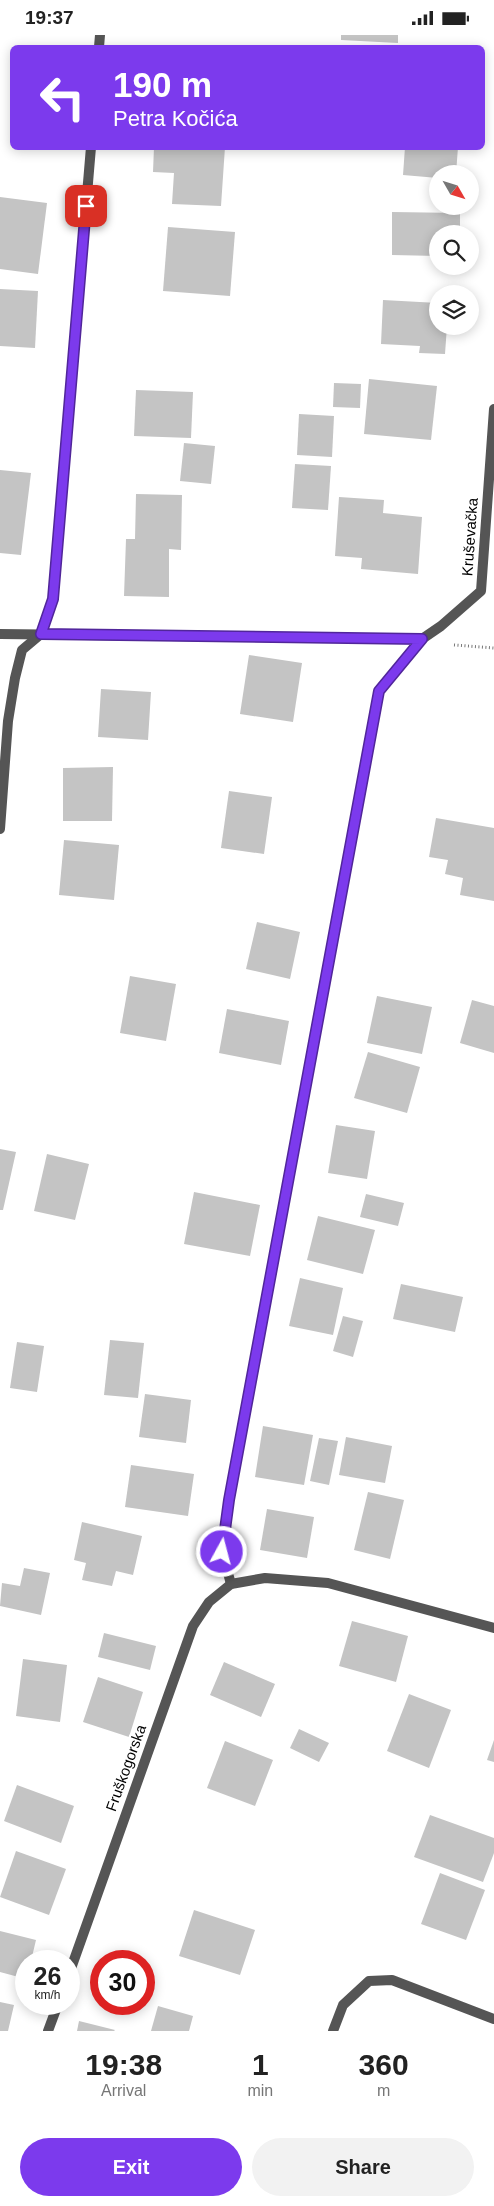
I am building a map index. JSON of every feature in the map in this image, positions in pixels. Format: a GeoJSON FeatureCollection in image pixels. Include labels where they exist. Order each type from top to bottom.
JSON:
{"type":"FeatureCollection","features":[{"type":"Feature","properties":{"kind":"street"},"geometry":{"type":"LineString","coordinates":[[0,829],[8,721],[15,678],[22,649],[41,634],[53,599],[91,150]]}},
{"type":"Feature","properties":{"kind":"street","name":"Kruševačka"},"geometry":{"type":"LineString","coordinates":[[422,639],[441,626],[481,591],[494,409]]}},
{"type":"Feature","properties":{"kind":"street"},"geometry":{"type":"LineString","coordinates":[[0,635],[422,639]]}},
{"type":"Feature","properties":{"kind":"street"},"geometry":{"type":"LineString","coordinates":[[231,1584],[222,1552],[229,1500],[379,691],[422,639]]}},
{"type":"Feature","properties":{"kind":"street","name":"Fruškogorska"},"geometry":{"type":"LineString","coordinates":[[77,1950],[192,1626],[209,1602],[231,1584],[265,1577],[328,1583],[494,1628]]}},
{"type":"Feature","properties":{"kind":"street"},"geometry":{"type":"LineString","coordinates":[[333,2031],[343,2005],[369,1981],[392,1980],[494,2019]]}},
{"type":"Feature","properties":{"kind":"street"},"geometry":{"type":"LineString","coordinates":[[48,2031],[54,2015]]}},
{"type":"Feature","properties":{"kind":"path"},"geometry":{"type":"LineString","coordinates":[[422,639],[443,644],[494,648]]}},
{"type":"Feature","properties":{"kind":"building"},"geometry":{"type":"Polygon","coordinates":[[[341,35],[398,35],[398,43],[341,40],[341,35]]]}},
{"type":"Feature","properties":{"kind":"building"},"geometry":{"type":"Polygon","coordinates":[[[154,150],[225,150],[221,206],[172,204],[174,173],[153,172],[154,150]]]}},
{"type":"Feature","properties":{"kind":"building"},"geometry":{"type":"Polygon","coordinates":[[[405,150],[458,150],[457,165],[429,165],[429,177],[403,175],[405,150]]]}},
{"type":"Feature","properties":{"kind":"building"},"geometry":{"type":"Polygon","coordinates":[[[0,197],[47,203],[38,274],[0,269],[0,197]]]}},
{"type":"Feature","properties":{"kind":"building"},"geometry":{"type":"Polygon","coordinates":[[[392,212],[460,215],[460,225],[429,225],[429,256],[392,255],[392,212]]]}},
{"type":"Feature","properties":{"kind":"building"},"geometry":{"type":"Polygon","coordinates":[[[168,227],[235,232],[230,296],[163,291],[168,227]]]}},
{"type":"Feature","properties":{"kind":"building"},"geometry":{"type":"Polygon","coordinates":[[[0,289],[38,291],[35,348],[0,346],[0,289]]]}},
{"type":"Feature","properties":{"kind":"building"},"geometry":{"type":"Polygon","coordinates":[[[383,300],[429,303],[429,335],[446,335],[445,354],[419,353],[420,346],[381,344],[383,300]]]}},
{"type":"Feature","properties":{"kind":"building"},"geometry":{"type":"Polygon","coordinates":[[[369,379],[437,386],[431,440],[364,434],[369,379]]]}},
{"type":"Feature","properties":{"kind":"building"},"geometry":{"type":"Polygon","coordinates":[[[334,383],[361,384],[360,408],[333,407],[334,383]]]}},
{"type":"Feature","properties":{"kind":"building"},"geometry":{"type":"Polygon","coordinates":[[[136,390],[193,392],[191,438],[134,436],[136,390]]]}},
{"type":"Feature","properties":{"kind":"building"},"geometry":{"type":"Polygon","coordinates":[[[299,414],[334,416],[332,457],[297,455],[299,414]]]}},
{"type":"Feature","properties":{"kind":"building"},"geometry":{"type":"Polygon","coordinates":[[[184,443],[215,446],[211,484],[180,481],[184,443]]]}},
{"type":"Feature","properties":{"kind":"building"},"geometry":{"type":"Polygon","coordinates":[[[295,464],[331,466],[328,510],[292,508],[295,464]]]}},
{"type":"Feature","properties":{"kind":"building"},"geometry":{"type":"Polygon","coordinates":[[[0,470],[31,473],[21,555],[0,553],[0,470]]]}},
{"type":"Feature","properties":{"kind":"building"},"geometry":{"type":"Polygon","coordinates":[[[136,494],[182,495],[181,550],[169,549],[169,597],[124,596],[126,539],[135,539],[136,494]]]}},
{"type":"Feature","properties":{"kind":"building"},"geometry":{"type":"Polygon","coordinates":[[[339,497],[384,500],[383,513],[422,517],[418,574],[361,569],[362,558],[335,556],[339,497]]]}},
{"type":"Feature","properties":{"kind":"building"},"geometry":{"type":"Polygon","coordinates":[[[249,655],[302,663],[293,722],[240,714],[249,655]]]}},
{"type":"Feature","properties":{"kind":"building"},"geometry":{"type":"Polygon","coordinates":[[[101,689],[151,692],[148,740],[98,737],[101,689]]]}},
{"type":"Feature","properties":{"kind":"building"},"geometry":{"type":"Polygon","coordinates":[[[113,767],[112,821],[63,821],[63,768],[113,767]]]}},
{"type":"Feature","properties":{"kind":"building"},"geometry":{"type":"Polygon","coordinates":[[[229,791],[272,797],[264,854],[221,848],[229,791]]]}},
{"type":"Feature","properties":{"kind":"building"},"geometry":{"type":"Polygon","coordinates":[[[436,818],[494,828],[494,901],[460,895],[463,878],[445,874],[448,860],[429,857],[436,818]]]}},
{"type":"Feature","properties":{"kind":"building"},"geometry":{"type":"Polygon","coordinates":[[[64,840],[119,845],[114,900],[59,895],[64,840]]]}},
{"type":"Feature","properties":{"kind":"building"},"geometry":{"type":"Polygon","coordinates":[[[257,922],[300,932],[290,979],[246,969],[257,922]]]}},
{"type":"Feature","properties":{"kind":"building"},"geometry":{"type":"Polygon","coordinates":[[[130,976],[176,984],[166,1041],[120,1033],[130,976]]]}},
{"type":"Feature","properties":{"kind":"building"},"geometry":{"type":"Polygon","coordinates":[[[377,996],[432,1007],[422,1054],[367,1043],[377,996]]]}},
{"type":"Feature","properties":{"kind":"building"},"geometry":{"type":"Polygon","coordinates":[[[472,1000],[494,1006],[494,1053],[460,1043],[472,1000]]]}},
{"type":"Feature","properties":{"kind":"building"},"geometry":{"type":"Polygon","coordinates":[[[227,1009],[289,1021],[281,1065],[219,1053],[227,1009]]]}},
{"type":"Feature","properties":{"kind":"building"},"geometry":{"type":"Polygon","coordinates":[[[368,1052],[420,1067],[407,1113],[354,1098],[368,1052]]]}},
{"type":"Feature","properties":{"kind":"building"},"geometry":{"type":"Polygon","coordinates":[[[336,1125],[375,1131],[367,1179],[328,1173],[336,1125]]]}},
{"type":"Feature","properties":{"kind":"building"},"geometry":{"type":"Polygon","coordinates":[[[0,1149],[16,1152],[3,1210],[0,1210],[0,1149]]]}},
{"type":"Feature","properties":{"kind":"building"},"geometry":{"type":"Polygon","coordinates":[[[47,1154],[89,1164],[75,1220],[34,1211],[47,1154]]]}},
{"type":"Feature","properties":{"kind":"building"},"geometry":{"type":"Polygon","coordinates":[[[194,1192],[260,1205],[250,1256],[184,1244],[194,1192]]]}},
{"type":"Feature","properties":{"kind":"building"},"geometry":{"type":"Polygon","coordinates":[[[366,1194],[404,1203],[398,1226],[360,1217],[366,1194]]]}},
{"type":"Feature","properties":{"kind":"building"},"geometry":{"type":"Polygon","coordinates":[[[318,1216],[375,1230],[363,1274],[307,1260],[318,1216]]]}},
{"type":"Feature","properties":{"kind":"building"},"geometry":{"type":"Polygon","coordinates":[[[300,1278],[343,1288],[333,1335],[289,1326],[300,1278]]]}},
{"type":"Feature","properties":{"kind":"building"},"geometry":{"type":"Polygon","coordinates":[[[401,1284],[463,1297],[455,1332],[393,1319],[401,1284]]]}},
{"type":"Feature","properties":{"kind":"building"},"geometry":{"type":"Polygon","coordinates":[[[343,1316],[363,1321],[353,1357],[333,1351],[343,1316]]]}},
{"type":"Feature","properties":{"kind":"building"},"geometry":{"type":"Polygon","coordinates":[[[110,1340],[144,1343],[138,1398],[104,1395],[110,1340]]]}},
{"type":"Feature","properties":{"kind":"building"},"geometry":{"type":"Polygon","coordinates":[[[17,1342],[44,1346],[37,1392],[10,1388],[17,1342]]]}},
{"type":"Feature","properties":{"kind":"building"},"geometry":{"type":"Polygon","coordinates":[[[145,1394],[191,1400],[186,1443],[139,1437],[145,1394]]]}},
{"type":"Feature","properties":{"kind":"building"},"geometry":{"type":"Polygon","coordinates":[[[263,1426],[313,1435],[304,1485],[255,1477],[263,1426]]]}},
{"type":"Feature","properties":{"kind":"building"},"geometry":{"type":"Polygon","coordinates":[[[346,1437],[392,1446],[385,1483],[339,1475],[346,1437]]]}},
{"type":"Feature","properties":{"kind":"building"},"geometry":{"type":"Polygon","coordinates":[[[319,1438],[338,1441],[329,1485],[310,1481],[319,1438]]]}},
{"type":"Feature","properties":{"kind":"building"},"geometry":{"type":"Polygon","coordinates":[[[131,1465],[194,1474],[188,1516],[125,1507],[131,1465]]]}},
{"type":"Feature","properties":{"kind":"building"},"geometry":{"type":"Polygon","coordinates":[[[368,1492],[404,1500],[390,1559],[354,1550],[368,1492]]]}},
{"type":"Feature","properties":{"kind":"building"},"geometry":{"type":"Polygon","coordinates":[[[267,1509],[314,1517],[307,1558],[260,1550],[267,1509]]]}},
{"type":"Feature","properties":{"kind":"building"},"geometry":{"type":"Polygon","coordinates":[[[82,1522],[142,1536],[133,1575],[116,1571],[112,1586],[82,1580],[86,1563],[74,1560],[82,1522]]]}},
{"type":"Feature","properties":{"kind":"building"},"geometry":{"type":"Polygon","coordinates":[[[24,1568],[50,1573],[41,1615],[0,1606],[2,1583],[20,1586],[24,1568]]]}},
{"type":"Feature","properties":{"kind":"building"},"geometry":{"type":"Polygon","coordinates":[[[352,1621],[408,1636],[396,1682],[339,1666],[352,1621]]]}},
{"type":"Feature","properties":{"kind":"building"},"geometry":{"type":"Polygon","coordinates":[[[104,1633],[156,1646],[150,1670],[98,1657],[104,1633]]]}},
{"type":"Feature","properties":{"kind":"building"},"geometry":{"type":"Polygon","coordinates":[[[23,1659],[67,1665],[60,1722],[16,1716],[23,1659]]]}},
{"type":"Feature","properties":{"kind":"building"},"geometry":{"type":"Polygon","coordinates":[[[224,1662],[275,1684],[261,1717],[210,1695],[224,1662]]]}},
{"type":"Feature","properties":{"kind":"building"},"geometry":{"type":"Polygon","coordinates":[[[98,1677],[143,1692],[129,1737],[83,1722],[98,1677]]]}},
{"type":"Feature","properties":{"kind":"building"},"geometry":{"type":"Polygon","coordinates":[[[409,1694],[451,1710],[429,1768],[387,1751],[409,1694]]]}},
{"type":"Feature","properties":{"kind":"building"},"geometry":{"type":"Polygon","coordinates":[[[299,1729],[329,1743],[319,1762],[290,1748],[299,1729]]]}},
{"type":"Feature","properties":{"kind":"building"},"geometry":{"type":"Polygon","coordinates":[[[494,1740],[494,1762],[487,1760],[494,1740]]]}},
{"type":"Feature","properties":{"kind":"building"},"geometry":{"type":"Polygon","coordinates":[[[225,1741],[273,1760],[255,1806],[207,1788],[225,1741]]]}},
{"type":"Feature","properties":{"kind":"building"},"geometry":{"type":"Polygon","coordinates":[[[17,1785],[74,1806],[61,1843],[4,1821],[17,1785]]]}},
{"type":"Feature","properties":{"kind":"building"},"geometry":{"type":"Polygon","coordinates":[[[430,1815],[494,1838],[494,1853],[483,1882],[414,1857],[430,1815]]]}},
{"type":"Feature","properties":{"kind":"building"},"geometry":{"type":"Polygon","coordinates":[[[16,1851],[66,1869],[49,1915],[0,1897],[16,1851]]]}},
{"type":"Feature","properties":{"kind":"building"},"geometry":{"type":"Polygon","coordinates":[[[440,1873],[485,1890],[466,1940],[421,1924],[440,1873]]]}},
{"type":"Feature","properties":{"kind":"building"},"geometry":{"type":"Polygon","coordinates":[[[194,1910],[255,1930],[240,1975],[179,1956],[194,1910]]]}},
{"type":"Feature","properties":{"kind":"building"},"geometry":{"type":"Polygon","coordinates":[[[0,1931],[36,1940],[34,1950],[15,1950],[15,1976],[0,1972],[0,1931]]]}},
{"type":"Feature","properties":{"kind":"building"},"geometry":{"type":"Polygon","coordinates":[[[0,2002],[14,2005],[8,2031],[0,2031],[0,2002]]]}},
{"type":"Feature","properties":{"kind":"building"},"geometry":{"type":"Polygon","coordinates":[[[158,2006],[193,2016],[189,2031],[151,2031],[158,2006]]]}},
{"type":"Feature","properties":{"kind":"building"},"geometry":{"type":"Polygon","coordinates":[[[79,2021],[115,2030],[77,2031],[79,2021]]]}},
{"type":"Feature","properties":{"kind":"route"},"geometry":{"type":"LineString","coordinates":[[86,206],[53,599],[41,634],[422,639],[379,691],[229,1500],[222,1552]]}}]}
